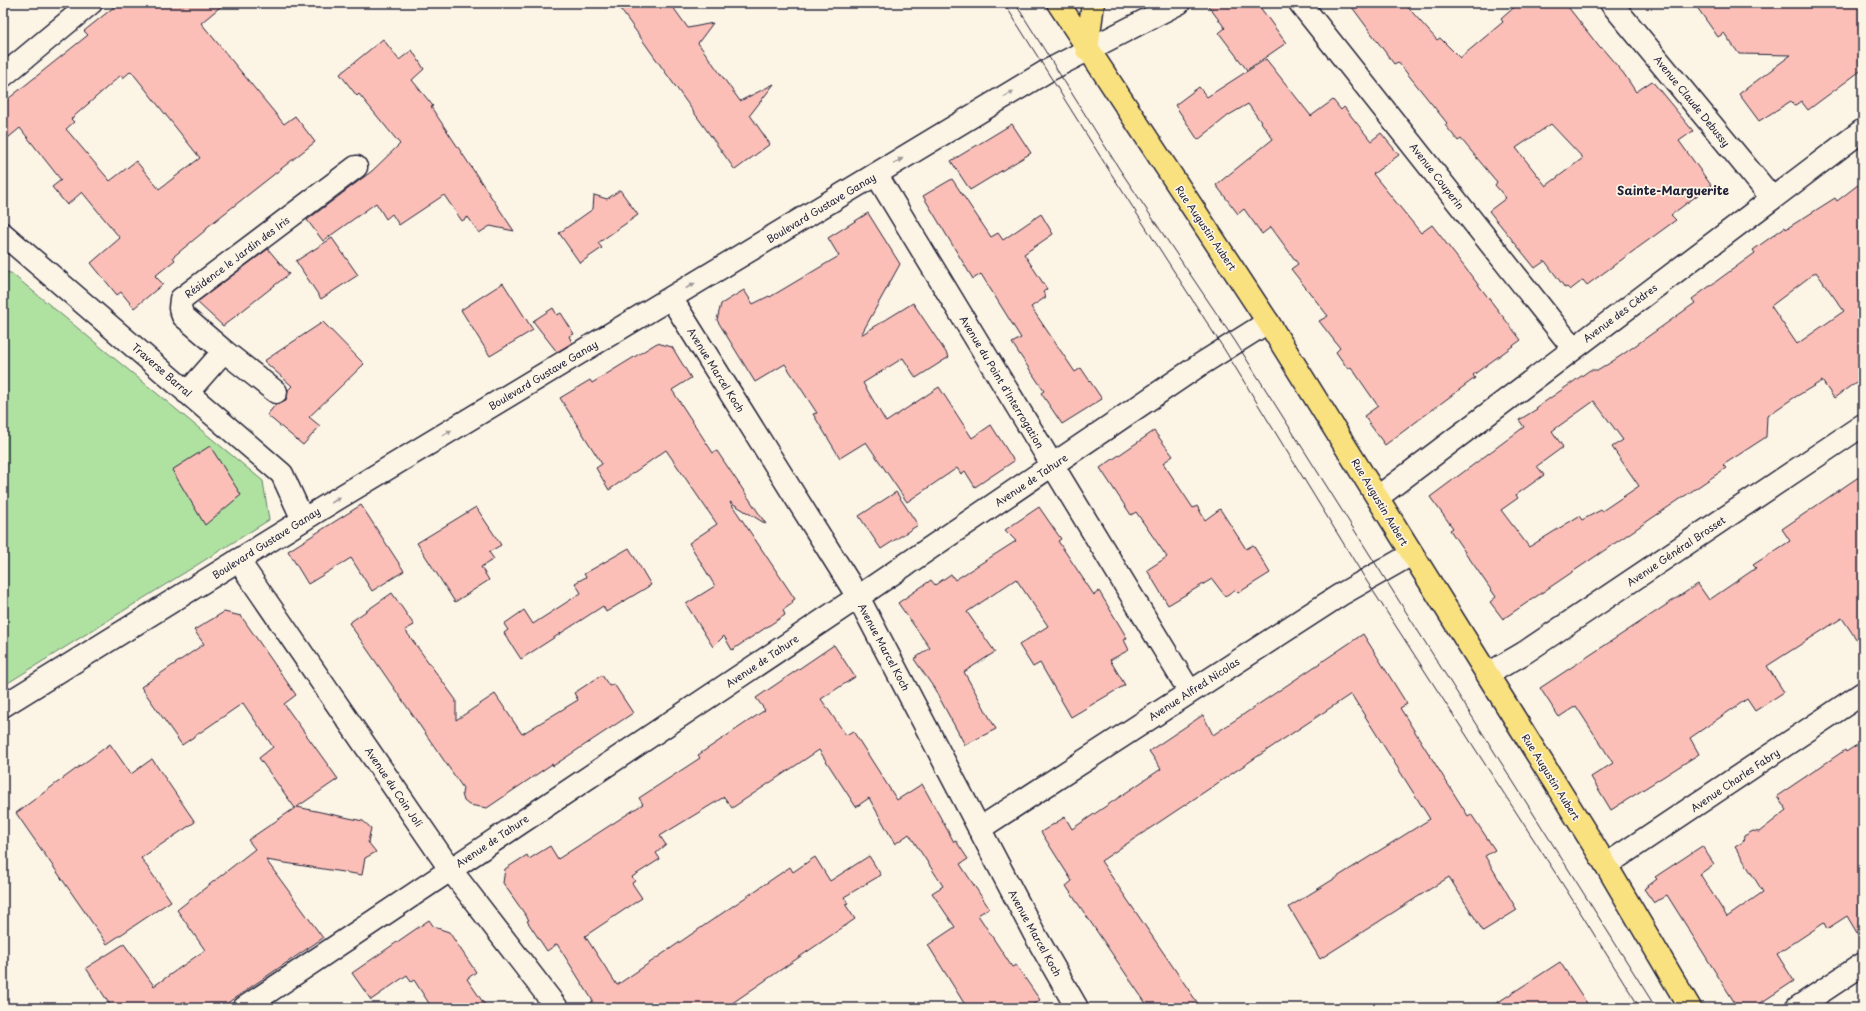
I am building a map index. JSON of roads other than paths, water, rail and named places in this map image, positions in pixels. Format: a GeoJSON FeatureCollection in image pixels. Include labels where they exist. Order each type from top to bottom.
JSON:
{"type":"FeatureCollection","features":[{"type":"Feature","properties":{"kind":"main road","name":"Rue Augustin Aubert"},"geometry":{"type":"LineString","coordinates":[[1058,3],[1087,50],[1268,322],[1606,865],[1690,1008]]}},
{"type":"Feature","properties":{"kind":"main road"},"geometry":{"type":"LineString","coordinates":[[1087,50],[1093,3]]}},
{"type":"Feature","properties":{"kind":"street"},"geometry":{"type":"LineString","coordinates":[[3,76],[91,3]]}},
{"type":"Feature","properties":{"kind":"street","name":"Boulevard Gustave Ganay"},"geometry":{"type":"LineString","coordinates":[[3,706],[303,520],[1058,64],[1178,3]]}},
{"type":"Feature","properties":{"kind":"street","name":"Avenue Couperin"},"geometry":{"type":"LineString","coordinates":[[1300,3],[1573,348]]}},
{"type":"Feature","properties":{"kind":"street","name":"Avenue Claude Debussy"},"geometry":{"type":"LineString","coordinates":[[1612,3],[1772,198]]}},
{"type":"Feature","properties":{"kind":"street","name":"Avenue des Cèdres"},"geometry":{"type":"LineString","coordinates":[[1378,497],[1863,130]]}},
{"type":"Feature","properties":{"kind":"street","name":"Résidence le Jardin des Iris"},"geometry":{"type":"LineString","coordinates":[[224,351],[183,316],[180,308],[182,298],[356,167]]}},
{"type":"Feature","properties":{"kind":"street","name":"Avenue du Point d'Interrogation"},"geometry":{"type":"LineString","coordinates":[[876,174],[1190,692]]}},
{"type":"Feature","properties":{"kind":"street","name":"Traverse Barral"},"geometry":{"type":"LineString","coordinates":[[3,234],[282,474],[303,520]]}},
{"type":"Feature","properties":{"kind":"street","name":"Avenue Marcel Koch"},"geometry":{"type":"LineString","coordinates":[[671,298],[858,598],[1034,933],[1077,1008]]}},
{"type":"Feature","properties":{"kind":"street","name":"Avenue de Tahure"},"geometry":{"type":"LineString","coordinates":[[250,1004],[450,869],[858,598],[1198,366],[1268,322]]}},
{"type":"Feature","properties":{"kind":"street"},"geometry":{"type":"LineString","coordinates":[[187,392],[224,351],[276,392]]}},
{"type":"Feature","properties":{"kind":"street","name":"Avenue Général Brosset"},"geometry":{"type":"LineString","coordinates":[[1488,674],[1524,653],[1863,425]]}},
{"type":"Feature","properties":{"kind":"street","name":"Avenue Alfred Nicolas"},"geometry":{"type":"LineString","coordinates":[[979,829],[1340,595],[1412,554]]}},
{"type":"Feature","properties":{"kind":"street","name":"Avenue du Coin Joli"},"geometry":{"type":"LineString","coordinates":[[238,560],[450,869],[557,1008]]}},
{"type":"Feature","properties":{"kind":"street","name":"Avenue Charles Fabry"},"geometry":{"type":"LineString","coordinates":[[1606,865],[1863,694]]}},
{"type":"Feature","properties":{"kind":"street"},"geometry":{"type":"LineString","coordinates":[[1797,1008],[1863,964]]}},
{"type":"Feature","properties":{"kind":"tram line"},"geometry":{"type":"LineString","coordinates":[[1004,3],[1224,349],[1366,580],[1567,891],[1640,1008]]}},
{"type":"Feature","properties":{"kind":"tram line"},"geometry":{"type":"LineString","coordinates":[[1015,3],[1120,170],[1235,341],[1656,1008]]}},
{"type":"Feature","properties":{"kind":"district","name":"Sainte-Marguerite"},"geometry":{"type":"Point","coordinates":[1673,191]}}]}
